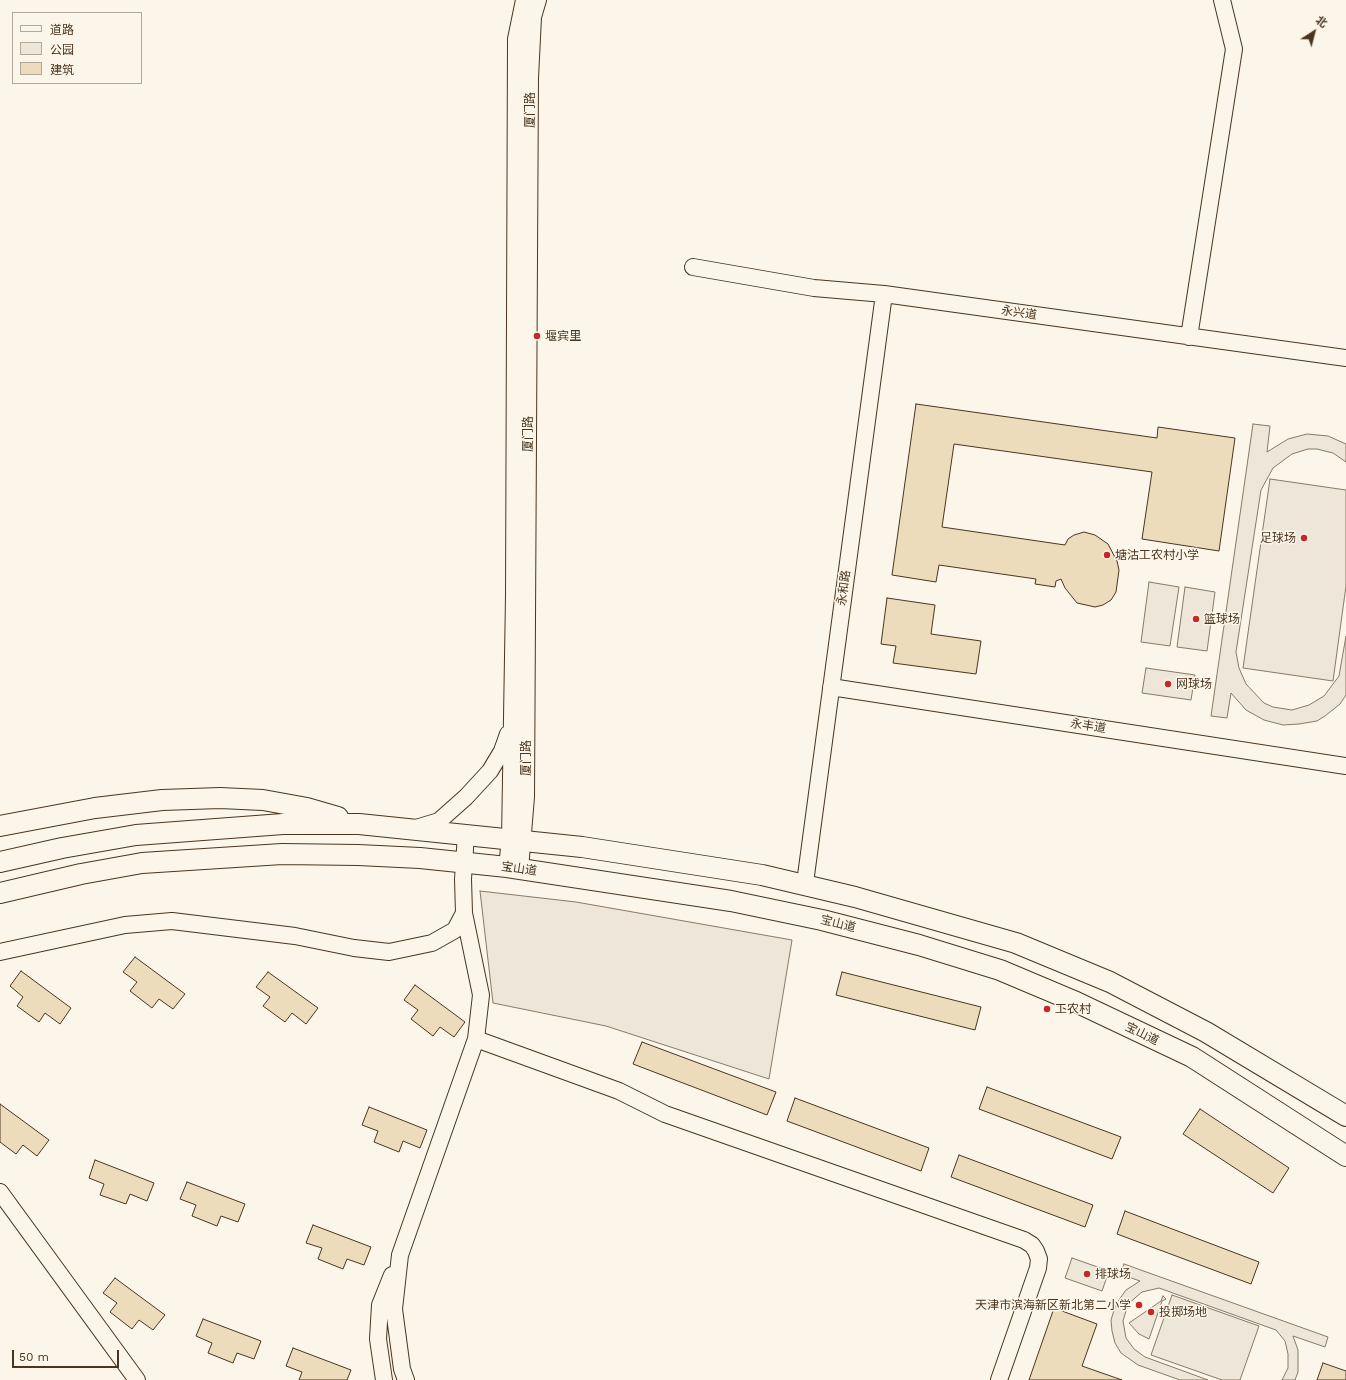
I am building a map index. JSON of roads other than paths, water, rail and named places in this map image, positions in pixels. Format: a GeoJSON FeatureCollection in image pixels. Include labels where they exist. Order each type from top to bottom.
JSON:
{"type":"FeatureCollection","features":[{"type":"Feature","properties":{"kind":"main road"},"geometry":{"type":"LineString","coordinates":[[0,826],[95,808],[162,800],[220,798],[263,800],[293,806],[359,824]]}},
{"type":"Feature","properties":{"kind":"main road"},"geometry":{"type":"LineString","coordinates":[[0,862],[62,848],[136,835],[283,824],[359,824],[415,828],[673,860],[805,883],[940,920],[1016,943],[1110,982],[1206,1032],[1346,1116]]}},
{"type":"Feature","properties":{"kind":"main road","name":"宝山道"},"geometry":{"type":"LineString","coordinates":[[0,893],[81,874],[142,863],[282,854],[358,855],[464,862],[514,868],[730,901],[822,920],[919,945],[1000,970],[1076,1002],[1192,1057],[1346,1156]]}},
{"type":"Feature","properties":{"kind":"street"},"geometry":{"type":"LineString","coordinates":[[516,0],[516,39]]}},
{"type":"Feature","properties":{"kind":"street","name":"厦门路"},"geometry":{"type":"LineString","coordinates":[[517,840],[512,721],[516,267],[516,39],[524,0]]}},
{"type":"Feature","properties":{"kind":"street","name":"厦门路"},"geometry":{"type":"LineString","coordinates":[[514,868],[517,840],[526,797],[530,78],[533,17],[538,0]]}},
{"type":"Feature","properties":{"kind":"street"},"geometry":{"type":"LineString","coordinates":[[1189,337],[1234,49],[1222,0]]}},
{"type":"Feature","properties":{"kind":"street","name":"永兴道"},"geometry":{"type":"LineString","coordinates":[[693,268],[814,288],[884,294],[1346,358]]}},
{"type":"Feature","properties":{"kind":"street","name":"永和路"},"geometry":{"type":"LineString","coordinates":[[805,883],[884,294]]}},
{"type":"Feature","properties":{"kind":"street","name":"永丰道"},"geometry":{"type":"LineString","coordinates":[[831,687],[1346,766]]}},
{"type":"Feature","properties":{"kind":"street"},"geometry":{"type":"LineString","coordinates":[[415,828],[439,821],[478,785],[490,771],[502,751],[512,721]]}},
{"type":"Feature","properties":{"kind":"street"},"geometry":{"type":"LineString","coordinates":[[384,1380],[378,1339],[380,1305],[400,1255],[476,1039],[481,995],[464,913],[464,862],[466,834]]}},
{"type":"Feature","properties":{"kind":"street"},"geometry":{"type":"LineString","coordinates":[[0,952],[21,946],[125,925],[172,921],[295,936],[354,948],[389,952],[432,943],[454,930],[464,913]]}},
{"type":"Feature","properties":{"kind":"street"},"geometry":{"type":"LineString","coordinates":[[476,1039],[619,1091],[665,1114],[1024,1240],[1032,1245],[1039,1259],[1038,1268],[999,1380]]}},
{"type":"Feature","properties":{"kind":"street"},"geometry":{"type":"LineString","coordinates":[[0,1192],[137,1380]]}},
{"type":"Feature","properties":{"kind":"street"},"geometry":{"type":"LineString","coordinates":[[400,1255],[394,1309],[402,1369],[406,1380]]}},
{"type":"Feature","properties":{"kind":"place","name":"堰宾里"},"geometry":{"type":"Point","coordinates":[537,336]}},
{"type":"Feature","properties":{"kind":"place","name":"足球场"},"geometry":{"type":"Point","coordinates":[1304,538]}},
{"type":"Feature","properties":{"kind":"place","name":"塘沽工农村小学"},"geometry":{"type":"Point","coordinates":[1107,555]}},
{"type":"Feature","properties":{"kind":"place","name":"篮球场"},"geometry":{"type":"Point","coordinates":[1196,619]}},
{"type":"Feature","properties":{"kind":"place","name":"网球场"},"geometry":{"type":"Point","coordinates":[1168,684]}},
{"type":"Feature","properties":{"kind":"place","name":"工农村"},"geometry":{"type":"Point","coordinates":[1047,1009]}},
{"type":"Feature","properties":{"kind":"place","name":"排球场"},"geometry":{"type":"Point","coordinates":[1087,1274]}},
{"type":"Feature","properties":{"kind":"place","name":"天津市滨海新区新北第二小学"},"geometry":{"type":"Point","coordinates":[1139,1305]}},
{"type":"Feature","properties":{"kind":"place","name":"投掷场地"},"geometry":{"type":"Point","coordinates":[1151,1312]}}]}
